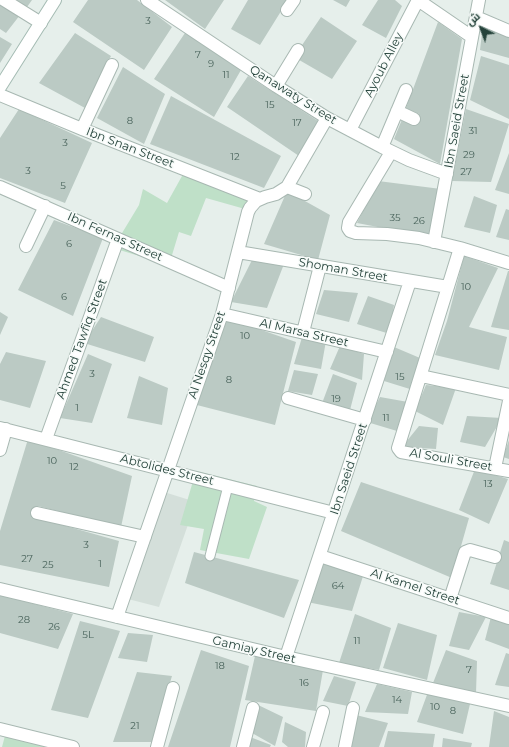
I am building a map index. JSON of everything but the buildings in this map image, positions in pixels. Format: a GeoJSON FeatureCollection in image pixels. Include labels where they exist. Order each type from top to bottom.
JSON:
{"type":"FeatureCollection","features":[{"type":"Feature","properties":{"kind":"street"},"geometry":{"type":"LineString","coordinates":[[4,0],[41,23]]}},
{"type":"Feature","properties":{"kind":"street"},"geometry":{"type":"LineString","coordinates":[[0,87],[56,0]]}},
{"type":"Feature","properties":{"kind":"street","name":"Qanawaty Street"},"geometry":{"type":"LineString","coordinates":[[147,0],[276,86],[328,118],[409,160],[447,174]]}},
{"type":"Feature","properties":{"kind":"street"},"geometry":{"type":"LineString","coordinates":[[287,10],[294,0]]}},
{"type":"Feature","properties":{"kind":"street"},"geometry":{"type":"LineString","coordinates":[[418,0],[472,37]]}},
{"type":"Feature","properties":{"kind":"street","name":"Ayoub Alley"},"geometry":{"type":"LineString","coordinates":[[350,130],[418,0]]}},
{"type":"Feature","properties":{"kind":"street","name":"Ibn Saeid Street"},"geometry":{"type":"LineString","coordinates":[[434,242],[479,0]]}},
{"type":"Feature","properties":{"kind":"street"},"geometry":{"type":"LineString","coordinates":[[476,17],[509,31]]}},
{"type":"Feature","properties":{"kind":"street"},"geometry":{"type":"LineString","coordinates":[[276,86],[298,50]]}},
{"type":"Feature","properties":{"kind":"street"},"geometry":{"type":"LineString","coordinates":[[82,129],[112,65]]}},
{"type":"Feature","properties":{"kind":"street"},"geometry":{"type":"LineString","coordinates":[[406,90],[397,110],[386,149],[349,222],[348,228],[356,234],[372,233],[403,236],[434,242],[460,248],[509,263]]}},
{"type":"Feature","properties":{"kind":"street","name":"Ibn Snan Street"},"geometry":{"type":"LineString","coordinates":[[0,95],[260,199]]}},
{"type":"Feature","properties":{"kind":"street"},"geometry":{"type":"LineString","coordinates":[[397,110],[414,119]]}},
{"type":"Feature","properties":{"kind":"street"},"geometry":{"type":"LineString","coordinates":[[260,199],[276,194],[287,187],[328,118]]}},
{"type":"Feature","properties":{"kind":"street","name":"Ibn Fernas Street"},"geometry":{"type":"LineString","coordinates":[[0,187],[230,288]]}},
{"type":"Feature","properties":{"kind":"street"},"geometry":{"type":"LineString","coordinates":[[287,187],[305,194]]}},
{"type":"Feature","properties":{"kind":"street","name":"Al Nesqy Street"},"geometry":{"type":"LineString","coordinates":[[117,617],[222,314],[230,288],[248,212],[253,204],[260,199]]}},
{"type":"Feature","properties":{"kind":"street"},"geometry":{"type":"LineString","coordinates":[[26,246],[45,206]]}},
{"type":"Feature","properties":{"kind":"street","name":"Ahmed Tawfiq Street"},"geometry":{"type":"LineString","coordinates":[[46,439],[118,239]]}},
{"type":"Feature","properties":{"kind":"street"},"geometry":{"type":"LineString","coordinates":[[460,248],[421,376],[509,395]]}},
{"type":"Feature","properties":{"kind":"street","name":"Shoman Street"},"geometry":{"type":"LineString","coordinates":[[238,252],[448,287]]}},
{"type":"Feature","properties":{"kind":"street"},"geometry":{"type":"LineString","coordinates":[[303,332],[320,266]]}},
{"type":"Feature","properties":{"kind":"street","name":"Ibn Saeid Street"},"geometry":{"type":"LineString","coordinates":[[286,658],[410,281]]}},
{"type":"Feature","properties":{"kind":"street","name":"Al Marsa Street"},"geometry":{"type":"LineString","coordinates":[[222,314],[387,352]]}},
{"type":"Feature","properties":{"kind":"street","name":"Al Souli Street"},"geometry":{"type":"LineString","coordinates":[[421,376],[398,445],[398,450],[401,452],[509,471]]}},
{"type":"Feature","properties":{"kind":"street"},"geometry":{"type":"LineString","coordinates":[[288,398],[365,420]]}},
{"type":"Feature","properties":{"kind":"street"},"geometry":{"type":"LineString","coordinates":[[495,468],[509,401]]}},
{"type":"Feature","properties":{"kind":"street"},"geometry":{"type":"LineString","coordinates":[[0,450],[3,428]]}},
{"type":"Feature","properties":{"kind":"street","name":"Abtolides Street"},"geometry":{"type":"LineString","coordinates":[[3,428],[334,513]]}},
{"type":"Feature","properties":{"kind":"street"},"geometry":{"type":"LineString","coordinates":[[38,513],[145,537]]}},
{"type":"Feature","properties":{"kind":"street"},"geometry":{"type":"LineString","coordinates":[[450,599],[465,552],[470,550],[495,557]]}},
{"type":"Feature","properties":{"kind":"street","name":"Al Kamel Street"},"geometry":{"type":"LineString","coordinates":[[320,556],[509,617]]}},
{"type":"Feature","properties":{"kind":"street","name":"Gamiay Street"},"geometry":{"type":"LineString","coordinates":[[0,588],[286,658],[509,706]]}},
{"type":"Feature","properties":{"kind":"street"},"geometry":{"type":"LineString","coordinates":[[158,747],[173,688]]}},
{"type":"Feature","properties":{"kind":"street"},"geometry":{"type":"LineString","coordinates":[[243,747],[253,708]]}},
{"type":"Feature","properties":{"kind":"street"},"geometry":{"type":"LineString","coordinates":[[345,747],[353,708]]}},
{"type":"Feature","properties":{"kind":"street"},"geometry":{"type":"LineString","coordinates":[[313,747],[323,712]]}},
{"type":"Feature","properties":{"kind":"street"},"geometry":{"type":"LineString","coordinates":[[0,730],[73,747]]}},
{"type":"Feature","properties":{"kind":"lane"},"geometry":{"type":"LineString","coordinates":[[210,556],[228,486]]}},
{"type":"Feature","properties":{"kind":"shaded area"},"geometry":{"type":"Polygon","coordinates":[[[164,492],[196,502],[159,607],[128,599],[164,492]]]}},
{"type":"Feature","properties":{"kind":"green space"},"geometry":{"type":"Polygon","coordinates":[[[187,167],[252,195],[245,209],[206,198],[191,236],[179,232],[169,265],[113,248],[139,205],[143,189],[167,203],[187,167]]]}},
{"type":"Feature","properties":{"kind":"green space"},"geometry":{"type":"Polygon","coordinates":[[[196,471],[257,486],[254,501],[267,507],[249,559],[200,550],[204,529],[180,525],[196,471]]]}},
{"type":"Feature","properties":{"kind":"green space"},"geometry":{"type":"Polygon","coordinates":[[[6,732],[65,747],[2,747],[6,732]]]}}]}
